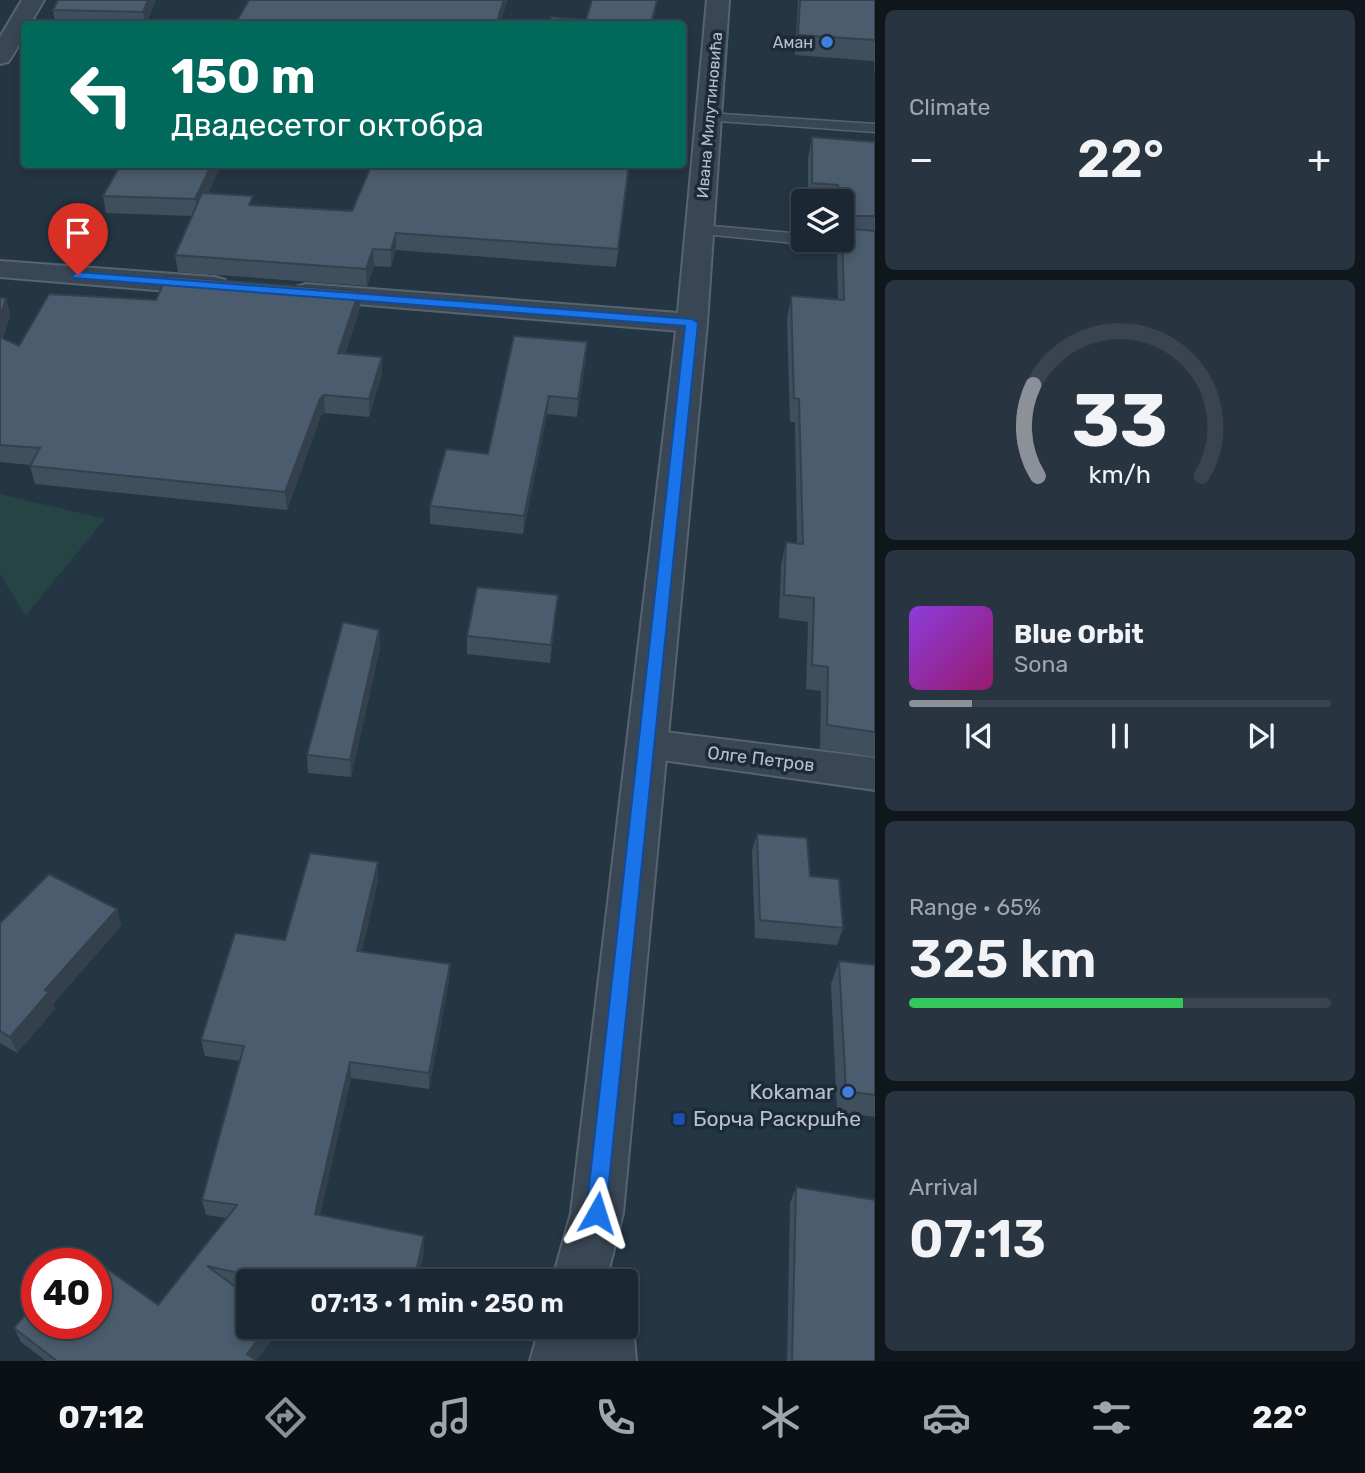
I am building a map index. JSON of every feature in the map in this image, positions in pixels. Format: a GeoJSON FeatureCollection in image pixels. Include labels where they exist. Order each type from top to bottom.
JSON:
{"type":"FeatureCollection","features":[{"type":"Feature","properties":{"kind":"street"},"geometry":{"type":"LineString","coordinates":[[0,57],[33,0]]}},
{"type":"Feature","properties":{"kind":"street","name":"Ивана Милутиновића"},"geometry":{"type":"LineString","coordinates":[[582,1269],[597,1213],[648,745],[692,323],[718,0]]}},
{"type":"Feature","properties":{"kind":"street"},"geometry":{"type":"LineString","coordinates":[[0,269],[243,288]]}},
{"type":"Feature","properties":{"kind":"street"},"geometry":{"type":"LineString","coordinates":[[283,291],[692,323]]}},
{"type":"Feature","properties":{"kind":"street","name":"Олге Петров"},"geometry":{"type":"LineString","coordinates":[[648,745],[875,774]]}},
{"type":"Feature","properties":{"kind":"street","name":"Ивана Милутиновића"},"geometry":{"type":"LineString","coordinates":[[597,1213],[601,1269]]}},
{"type":"Feature","properties":{"kind":"street"},"geometry":{"type":"LineString","coordinates":[[558,1361],[564,1339]]}},
{"type":"Feature","properties":{"kind":"street"},"geometry":{"type":"LineString","coordinates":[[607,1339],[608,1361]]}},
{"type":"Feature","properties":{"kind":"lane"},"geometry":{"type":"LineString","coordinates":[[708,117],[875,128]]}},
{"type":"Feature","properties":{"kind":"lane"},"geometry":{"type":"LineString","coordinates":[[699,230],[791,239]]}},
{"type":"Feature","properties":{"kind":"lane"},"geometry":{"type":"LineString","coordinates":[[854,244],[875,246]]}},
{"type":"Feature","properties":{"kind":"green space"},"geometry":{"type":"Polygon","coordinates":[[[0,494],[105,519],[26,615],[0,575],[0,494]]]}},
{"type":"Feature","properties":{"kind":"building"},"geometry":{"type":"Polygon","coordinates":[[[58,0],[148,0],[143,12],[53,10],[58,0]]]}},
{"type":"Feature","properties":{"kind":"building"},"geometry":{"type":"Polygon","coordinates":[[[249,0],[504,0],[497,21],[237,21],[249,0]]]}},
{"type":"Feature","properties":{"kind":"building"},"geometry":{"type":"Polygon","coordinates":[[[592,0],[657,0],[652,21],[550,21],[551,17],[586,20],[592,0]]]}},
{"type":"Feature","properties":{"kind":"building","name":"Аман"},"geometry":{"type":"Polygon","coordinates":[[[800,0],[875,0],[875,40],[798,35],[800,0]]]}},
{"type":"Feature","properties":{"kind":"building"},"geometry":{"type":"Polygon","coordinates":[[[812,137],[875,142],[875,216],[854,216],[854,189],[838,189],[838,185],[812,183],[812,137]]]}},
{"type":"Feature","properties":{"kind":"building"},"geometry":{"type":"Polygon","coordinates":[[[119,168],[210,168],[195,199],[103,196],[119,168]]]}},
{"type":"Feature","properties":{"kind":"building"},"geometry":{"type":"Polygon","coordinates":[[[370,168],[628,168],[618,249],[396,233],[391,250],[373,249],[366,269],[175,255],[202,193],[253,196],[249,205],[352,211],[370,168]]]}},
{"type":"Feature","properties":{"kind":"building"},"geometry":{"type":"Polygon","coordinates":[[[854,229],[875,231],[875,732],[827,725],[828,667],[812,665],[814,598],[784,595],[786,542],[803,544],[799,399],[794,398],[791,296],[844,300],[843,252],[854,252],[854,229]]]}},
{"type":"Feature","properties":{"kind":"building"},"geometry":{"type":"Polygon","coordinates":[[[167,276],[359,291],[338,353],[382,357],[369,399],[324,395],[320,399],[285,492],[30,466],[40,448],[0,445],[0,337],[19,346],[49,294],[156,300],[167,276]]]}},
{"type":"Feature","properties":{"kind":"building"},"geometry":{"type":"Polygon","coordinates":[[[0,298],[6,298],[0,317],[0,298]]]}},
{"type":"Feature","properties":{"kind":"building"},"geometry":{"type":"Polygon","coordinates":[[[514,336],[587,342],[578,399],[549,396],[524,516],[430,506],[446,449],[488,454],[514,336]]]}},
{"type":"Feature","properties":{"kind":"building"},"geometry":{"type":"Polygon","coordinates":[[[477,587],[558,595],[551,645],[467,636],[477,587]]]}},
{"type":"Feature","properties":{"kind":"building"},"geometry":{"type":"Polygon","coordinates":[[[343,622],[379,630],[350,760],[307,755],[343,622]]]}},
{"type":"Feature","properties":{"kind":"building"},"geometry":{"type":"Polygon","coordinates":[[[757,834],[807,838],[810,876],[839,879],[843,928],[760,920],[757,834]]]}},
{"type":"Feature","properties":{"kind":"building"},"geometry":{"type":"Polygon","coordinates":[[[310,853],[378,862],[357,951],[450,964],[429,1073],[350,1062],[315,1214],[424,1236],[417,1269],[236,1269],[236,1272],[207,1266],[236,1287],[236,1339],[258,1339],[247,1354],[257,1361],[57,1361],[28,1339],[112,1339],[112,1272],[158,1305],[237,1205],[202,1200],[244,1046],[201,1040],[235,933],[285,940],[310,853]]]}},
{"type":"Feature","properties":{"kind":"building"},"geometry":{"type":"Polygon","coordinates":[[[49,874],[117,909],[45,990],[49,992],[10,1037],[0,1031],[0,923],[49,874]]]}},
{"type":"Feature","properties":{"kind":"building"},"geometry":{"type":"Polygon","coordinates":[[[839,961],[875,965],[875,1095],[846,1091],[839,961]]]}},
{"type":"Feature","properties":{"kind":"building"},"geometry":{"type":"Polygon","coordinates":[[[796,1187],[875,1200],[875,1361],[792,1361],[796,1187]]]}},
{"type":"Feature","properties":{"kind":"building"},"geometry":{"type":"Polygon","coordinates":[[[21,1320],[21,1333],[14,1328],[21,1320]]]}},
{"type":"Feature","properties":{"kind":"place","name":"Аман"},"geometry":{"type":"Point","coordinates":[827,42]}},
{"type":"Feature","properties":{"kind":"place","name":"Kokamar"},"geometry":{"type":"Point","coordinates":[848,1092]}},
{"type":"Feature","properties":{"kind":"place","name":"Борча Раскршће"},"geometry":{"type":"Point","coordinates":[679,1119]}},
{"type":"Feature","properties":{"kind":"route"},"geometry":{"type":"LineString","coordinates":[[78,275],[692,323],[597,1213]]}}]}
